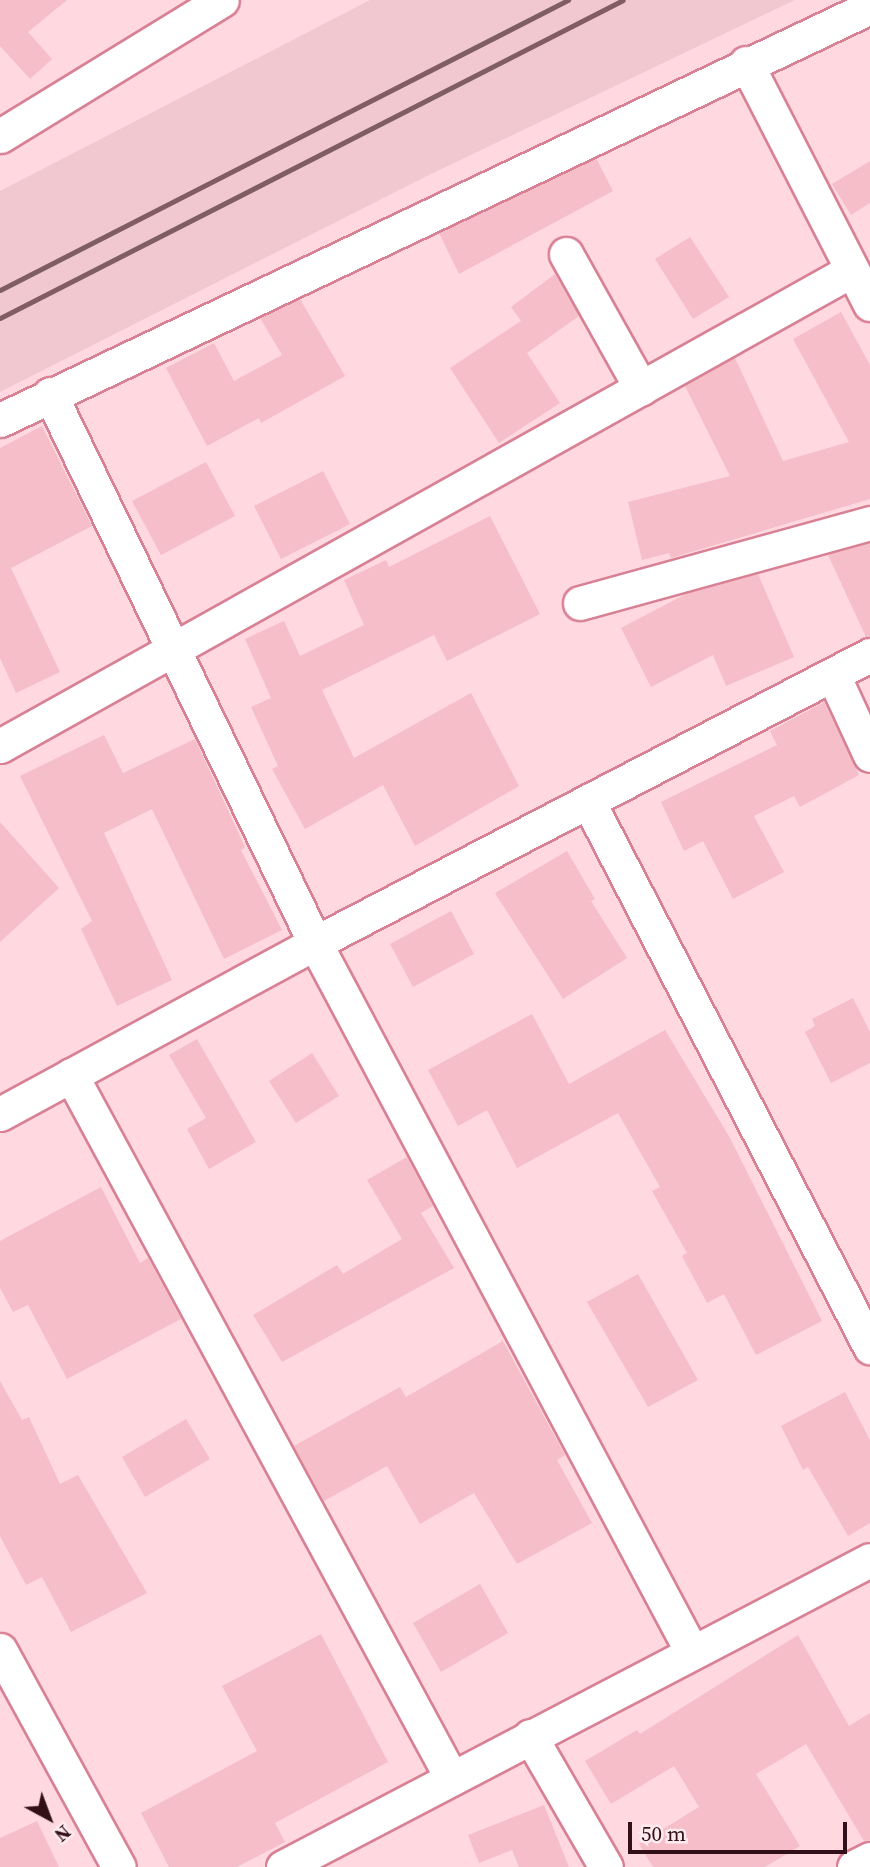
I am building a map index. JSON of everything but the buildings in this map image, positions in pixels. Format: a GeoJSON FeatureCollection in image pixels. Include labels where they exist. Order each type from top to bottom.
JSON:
{"type":"FeatureCollection","features":[{"type":"Feature","properties":{"kind":"street"},"geometry":{"type":"LineString","coordinates":[[0,136],[222,0]]}},
{"type":"Feature","properties":{"kind":"street"},"geometry":{"type":"LineString","coordinates":[[0,420],[746,63],[870,7]]}},
{"type":"Feature","properties":{"kind":"street"},"geometry":{"type":"LineString","coordinates":[[746,63],[870,304]]}},
{"type":"Feature","properties":{"kind":"street"},"geometry":{"type":"LineString","coordinates":[[566,254],[641,388]]}},
{"type":"Feature","properties":{"kind":"street"},"geometry":{"type":"LineString","coordinates":[[0,746],[852,270]]}},
{"type":"Feature","properties":{"kind":"street"},"geometry":{"type":"LineString","coordinates":[[50,394],[176,648],[315,943],[692,1652]]}},
{"type":"Feature","properties":{"kind":"street"},"geometry":{"type":"LineString","coordinates":[[580,603],[870,523]]}},
{"type":"Feature","properties":{"kind":"street"},"geometry":{"type":"LineString","coordinates":[[0,1114],[315,943],[870,655]]}},
{"type":"Feature","properties":{"kind":"street"},"geometry":{"type":"LineString","coordinates":[[833,674],[870,755]]}},
{"type":"Feature","properties":{"kind":"street"},"geometry":{"type":"LineString","coordinates":[[588,801],[870,1347]]}},
{"type":"Feature","properties":{"kind":"street"},"geometry":{"type":"LineString","coordinates":[[71,1075],[451,1777]]}},
{"type":"Feature","properties":{"kind":"street"},"geometry":{"type":"LineString","coordinates":[[283,1867],[870,1560]]}},
{"type":"Feature","properties":{"kind":"street"},"geometry":{"type":"LineString","coordinates":[[0,1650],[119,1867]]}},
{"type":"Feature","properties":{"kind":"street"},"geometry":{"type":"LineString","coordinates":[[530,1736],[606,1867]]}},
{"type":"Feature","properties":{"kind":"street"},"geometry":{"type":"LineString","coordinates":[[854,1867],[870,1859]]}},
{"type":"Feature","properties":{"kind":"shaded area"},"geometry":{"type":"Polygon","coordinates":[[[370,0],[795,0],[429,175],[0,392],[0,191],[370,0]]]}},
{"type":"Feature","properties":{"kind":"railway"},"geometry":{"type":"LineString","coordinates":[[0,290],[568,0]]}},
{"type":"Feature","properties":{"kind":"railway"},"geometry":{"type":"LineString","coordinates":[[0,318],[623,0]]}}]}
